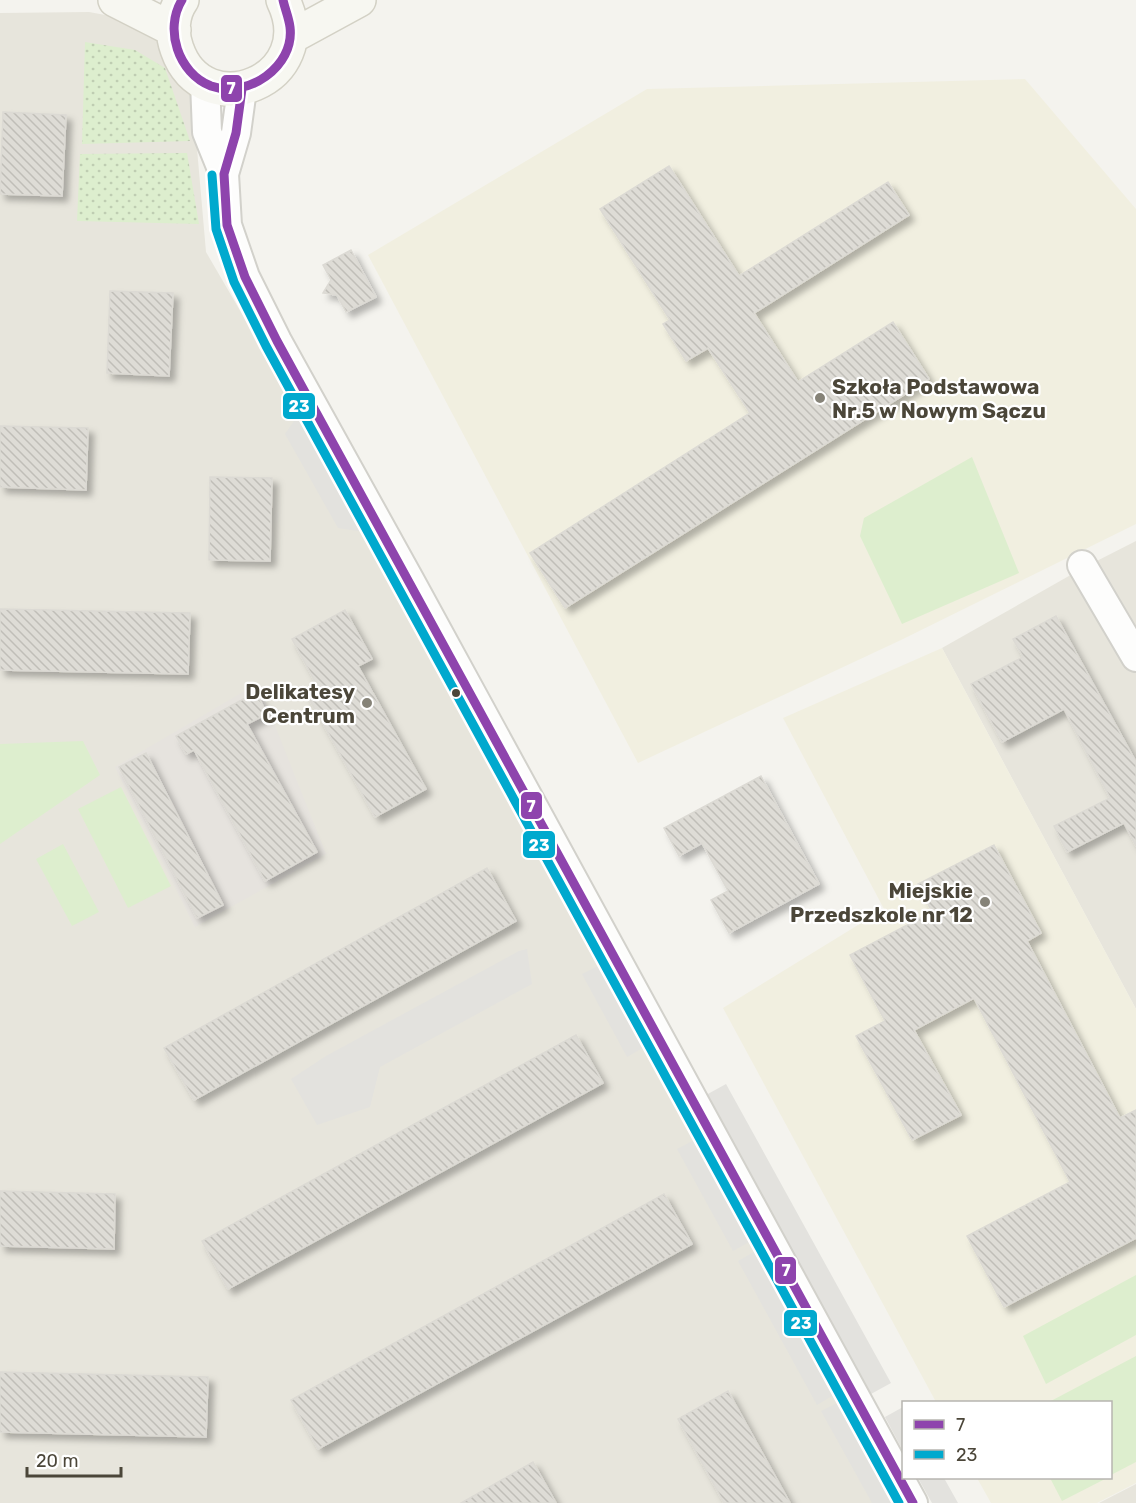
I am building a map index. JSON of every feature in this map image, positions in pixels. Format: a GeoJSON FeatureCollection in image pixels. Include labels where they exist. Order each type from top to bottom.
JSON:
{"type":"FeatureCollection","features":[{"type":"Feature","properties":{"kind":"street"},"geometry":{"type":"LineString","coordinates":[[115,0],[178,15],[174,40],[180,57],[190,72],[221,89],[242,89],[261,83],[277,70],[288,53],[292,33],[289,13],[283,0]]}},
{"type":"Feature","properties":{"kind":"street"},"geometry":{"type":"LineString","coordinates":[[291,37],[359,0]]}},
{"type":"Feature","properties":{"kind":"street"},"geometry":{"type":"LineString","coordinates":[[205,82],[207,132],[224,174],[227,225],[245,278],[277,341],[913,1503]]}},
{"type":"Feature","properties":{"kind":"street"},"geometry":{"type":"LineString","coordinates":[[224,174],[236,133],[242,89]]}},
{"type":"Feature","properties":{"kind":"street"},"geometry":{"type":"LineString","coordinates":[[1082,565],[1136,657]]}},
{"type":"Feature","properties":{"kind":"shaded area"},"geometry":{"type":"Polygon","coordinates":[[[89,12],[143,22],[192,91],[206,252],[267,357],[354,472],[909,1503],[0,1503],[0,13],[89,12]]]}},
{"type":"Feature","properties":{"kind":"shaded area"},"geometry":{"type":"Polygon","coordinates":[[[1025,79],[1136,209],[1136,524],[901,640],[638,763],[368,255],[647,89],[1025,79]]]}},
{"type":"Feature","properties":{"kind":"shaded area"},"geometry":{"type":"Polygon","coordinates":[[[298,415],[364,532],[338,528],[285,434],[298,415]]]}},
{"type":"Feature","properties":{"kind":"shaded area"},"geometry":{"type":"Polygon","coordinates":[[[1136,541],[1136,1009],[942,648],[1083,568],[1136,541]]]}},
{"type":"Feature","properties":{"kind":"shaded area"},"geometry":{"type":"Polygon","coordinates":[[[942,648],[1136,1009],[1136,1483],[1097,1503],[991,1503],[978,1479],[1112,1479],[1112,1401],[935,1401],[723,1008],[884,909],[783,718],[942,648]]]}},
{"type":"Feature","properties":{"kind":"shaded area"},"geometry":{"type":"Polygon","coordinates":[[[258,683],[326,854],[195,927],[115,767],[258,683]]]}},
{"type":"Feature","properties":{"kind":"shaded area"},"geometry":{"type":"Polygon","coordinates":[[[527,949],[532,984],[380,1067],[370,1107],[317,1125],[291,1079],[326,1056],[519,951],[527,949]]]}},
{"type":"Feature","properties":{"kind":"shaded area"},"geometry":{"type":"Polygon","coordinates":[[[602,964],[646,1046],[627,1057],[582,974],[602,964]]]}},
{"type":"Feature","properties":{"kind":"shaded area"},"geometry":{"type":"Polygon","coordinates":[[[726,1084],[891,1383],[871,1394],[706,1095],[726,1084]]]}},
{"type":"Feature","properties":{"kind":"shaded area"},"geometry":{"type":"Polygon","coordinates":[[[698,1138],[753,1240],[733,1251],[677,1149],[698,1138]]]}},
{"type":"Feature","properties":{"kind":"shaded area"},"geometry":{"type":"Polygon","coordinates":[[[759,1249],[837,1393],[817,1405],[738,1261],[759,1249]]]}},
{"type":"Feature","properties":{"kind":"shaded area"},"geometry":{"type":"Polygon","coordinates":[[[841,1401],[897,1503],[872,1503],[821,1411],[841,1401]]]}},
{"type":"Feature","properties":{"kind":"shaded area"},"geometry":{"type":"Polygon","coordinates":[[[902,1408],[902,1449],[885,1417],[902,1408]]]}},
{"type":"Feature","properties":{"kind":"shaded area"},"geometry":{"type":"Polygon","coordinates":[[[919,1479],[945,1479],[958,1503],[932,1503],[919,1479]]]}},
{"type":"Feature","properties":{"kind":"shaded area"},"geometry":{"type":"Polygon","coordinates":[[[1136,1484],[1136,1503],[1099,1503],[1136,1484]]]}},
{"type":"Feature","properties":{"kind":"green space"},"geometry":{"type":"Polygon","coordinates":[[[85,42],[135,50],[165,68],[190,141],[82,144],[85,42]]]}},
{"type":"Feature","properties":{"kind":"green space"},"geometry":{"type":"Polygon","coordinates":[[[187,153],[199,224],[77,221],[80,154],[187,153]]]}},
{"type":"Feature","properties":{"kind":"green space"},"geometry":{"type":"Polygon","coordinates":[[[972,457],[1019,573],[902,624],[860,536],[864,518],[972,457]]]}},
{"type":"Feature","properties":{"kind":"green space"},"geometry":{"type":"Polygon","coordinates":[[[83,741],[100,775],[0,844],[0,744],[83,741]]]}},
{"type":"Feature","properties":{"kind":"green space"},"geometry":{"type":"Polygon","coordinates":[[[121,787],[171,886],[128,908],[78,809],[121,787]]]}},
{"type":"Feature","properties":{"kind":"green space"},"geometry":{"type":"Polygon","coordinates":[[[63,844],[99,912],[72,926],[36,859],[63,844]]]}},
{"type":"Feature","properties":{"kind":"green space"},"geometry":{"type":"Polygon","coordinates":[[[1136,1275],[1136,1335],[1046,1384],[1023,1336],[1136,1275]]]}},
{"type":"Feature","properties":{"kind":"green space"},"geometry":{"type":"Polygon","coordinates":[[[1136,1356],[1136,1462],[1112,1474],[1112,1401],[1051,1401],[1136,1356]]]}},
{"type":"Feature","properties":{"kind":"green space"},"geometry":{"type":"Polygon","coordinates":[[[1051,1479],[1105,1479],[1062,1501],[1051,1479]]]}},
{"type":"Feature","properties":{"kind":"building"},"geometry":{"type":"Polygon","coordinates":[[[3,112],[66,115],[62,196],[0,194],[3,112]]]}},
{"type":"Feature","properties":{"kind":"building","name":"Szkoła Podstawowa Nr.5 w Nowym Sączu"},"geometry":{"type":"Polygon","coordinates":[[[669,166],[739,276],[888,182],[909,215],[754,313],[798,382],[893,322],[929,379],[565,608],[530,553],[750,413],[708,348],[686,361],[663,324],[670,320],[600,209],[669,166]]]}},
{"type":"Feature","properties":{"kind":"building"},"geometry":{"type":"Polygon","coordinates":[[[351,250],[376,297],[346,312],[337,295],[323,293],[331,280],[323,265],[351,250]]]}},
{"type":"Feature","properties":{"kind":"building"},"geometry":{"type":"Polygon","coordinates":[[[110,291],[173,293],[169,376],[107,373],[110,291]]]}},
{"type":"Feature","properties":{"kind":"building"},"geometry":{"type":"Polygon","coordinates":[[[0,426],[88,428],[86,490],[0,487],[0,426]]]}},
{"type":"Feature","properties":{"kind":"building"},"geometry":{"type":"Polygon","coordinates":[[[210,477],[272,478],[270,561],[209,560],[210,477]]]}},
{"type":"Feature","properties":{"kind":"building"},"geometry":{"type":"Polygon","coordinates":[[[0,609],[190,613],[188,674],[0,670],[0,609]]]}},
{"type":"Feature","properties":{"kind":"building"},"geometry":{"type":"Polygon","coordinates":[[[345,610],[372,659],[358,666],[426,789],[375,817],[306,693],[318,687],[292,639],[345,610]]]}},
{"type":"Feature","properties":{"kind":"building"},"geometry":{"type":"Polygon","coordinates":[[[1056,616],[1136,762],[1136,846],[1124,823],[1067,852],[1054,826],[1110,798],[1064,709],[1002,742],[971,684],[1023,657],[1013,639],[1056,616]]]}},
{"type":"Feature","properties":{"kind":"building"},"geometry":{"type":"Polygon","coordinates":[[[256,692],[267,714],[247,724],[317,852],[265,881],[194,750],[186,754],[176,736],[256,692]]]}},
{"type":"Feature","properties":{"kind":"building"},"geometry":{"type":"Polygon","coordinates":[[[146,753],[223,905],[197,918],[119,767],[146,753]]]}},
{"type":"Feature","properties":{"kind":"building"},"geometry":{"type":"Polygon","coordinates":[[[761,776],[819,884],[729,933],[711,900],[728,891],[702,843],[679,856],[664,828],[761,776]]]}},
{"type":"Feature","properties":{"kind":"building"},"geometry":{"type":"Polygon","coordinates":[[[994,845],[1041,933],[1027,941],[1120,1118],[1136,1110],[1136,1238],[1004,1307],[967,1236],[1070,1182],[974,998],[914,1030],[961,1115],[912,1140],[856,1036],[885,1021],[850,955],[932,912],[918,884],[994,845]]]}},
{"type":"Feature","properties":{"kind":"building"},"geometry":{"type":"Polygon","coordinates":[[[487,868],[516,921],[194,1100],[164,1048],[487,868]]]}},
{"type":"Feature","properties":{"kind":"building"},"geometry":{"type":"Polygon","coordinates":[[[576,1035],[603,1083],[228,1289],[202,1241],[576,1035]]]}},
{"type":"Feature","properties":{"kind":"building"},"geometry":{"type":"Polygon","coordinates":[[[0,1191],[115,1194],[114,1249],[0,1246],[0,1191]]]}},
{"type":"Feature","properties":{"kind":"building"},"geometry":{"type":"Polygon","coordinates":[[[664,1194],[692,1244],[318,1449],[291,1400],[664,1194]]]}},
{"type":"Feature","properties":{"kind":"building"},"geometry":{"type":"Polygon","coordinates":[[[0,1372],[208,1377],[206,1437],[0,1432],[0,1372]]]}},
{"type":"Feature","properties":{"kind":"building"},"geometry":{"type":"Polygon","coordinates":[[[728,1391],[790,1503],[724,1503],[678,1419],[728,1391]]]}},
{"type":"Feature","properties":{"kind":"building"},"geometry":{"type":"Polygon","coordinates":[[[533,1462],[556,1503],[461,1503],[533,1462]]]}},
{"type":"Feature","properties":{"kind":"transit line","name":"7"},"geometry":{"type":"LineString","coordinates":[[182,0],[174,24],[177,49],[190,71],[200,80],[211,86],[225,89],[253,84],[277,67],[285,55],[290,42],[290,27],[283,0]]}},
{"type":"Feature","properties":{"kind":"transit line","name":"7"},"geometry":{"type":"LineString","coordinates":[[242,89],[236,133],[224,174],[227,225],[245,277],[277,341],[913,1503]]}},
{"type":"Feature","properties":{"kind":"transit line","name":"23"},"geometry":{"type":"LineString","coordinates":[[212,175],[216,229],[234,282],[266,346],[899,1503]]}},
{"type":"Feature","properties":{"kind":"place","name":"Szkoła Podstawowa Nr.5 w Nowym Sączu"},"geometry":{"type":"Point","coordinates":[820,398]}},
{"type":"Feature","properties":{"kind":"place","name":"Delikatesy Centrum"},"geometry":{"type":"Point","coordinates":[367,703]}},
{"type":"Feature","properties":{"kind":"place","name":"Miejskie Przedszkole nr 12"},"geometry":{"type":"Point","coordinates":[985,902]}}]}
